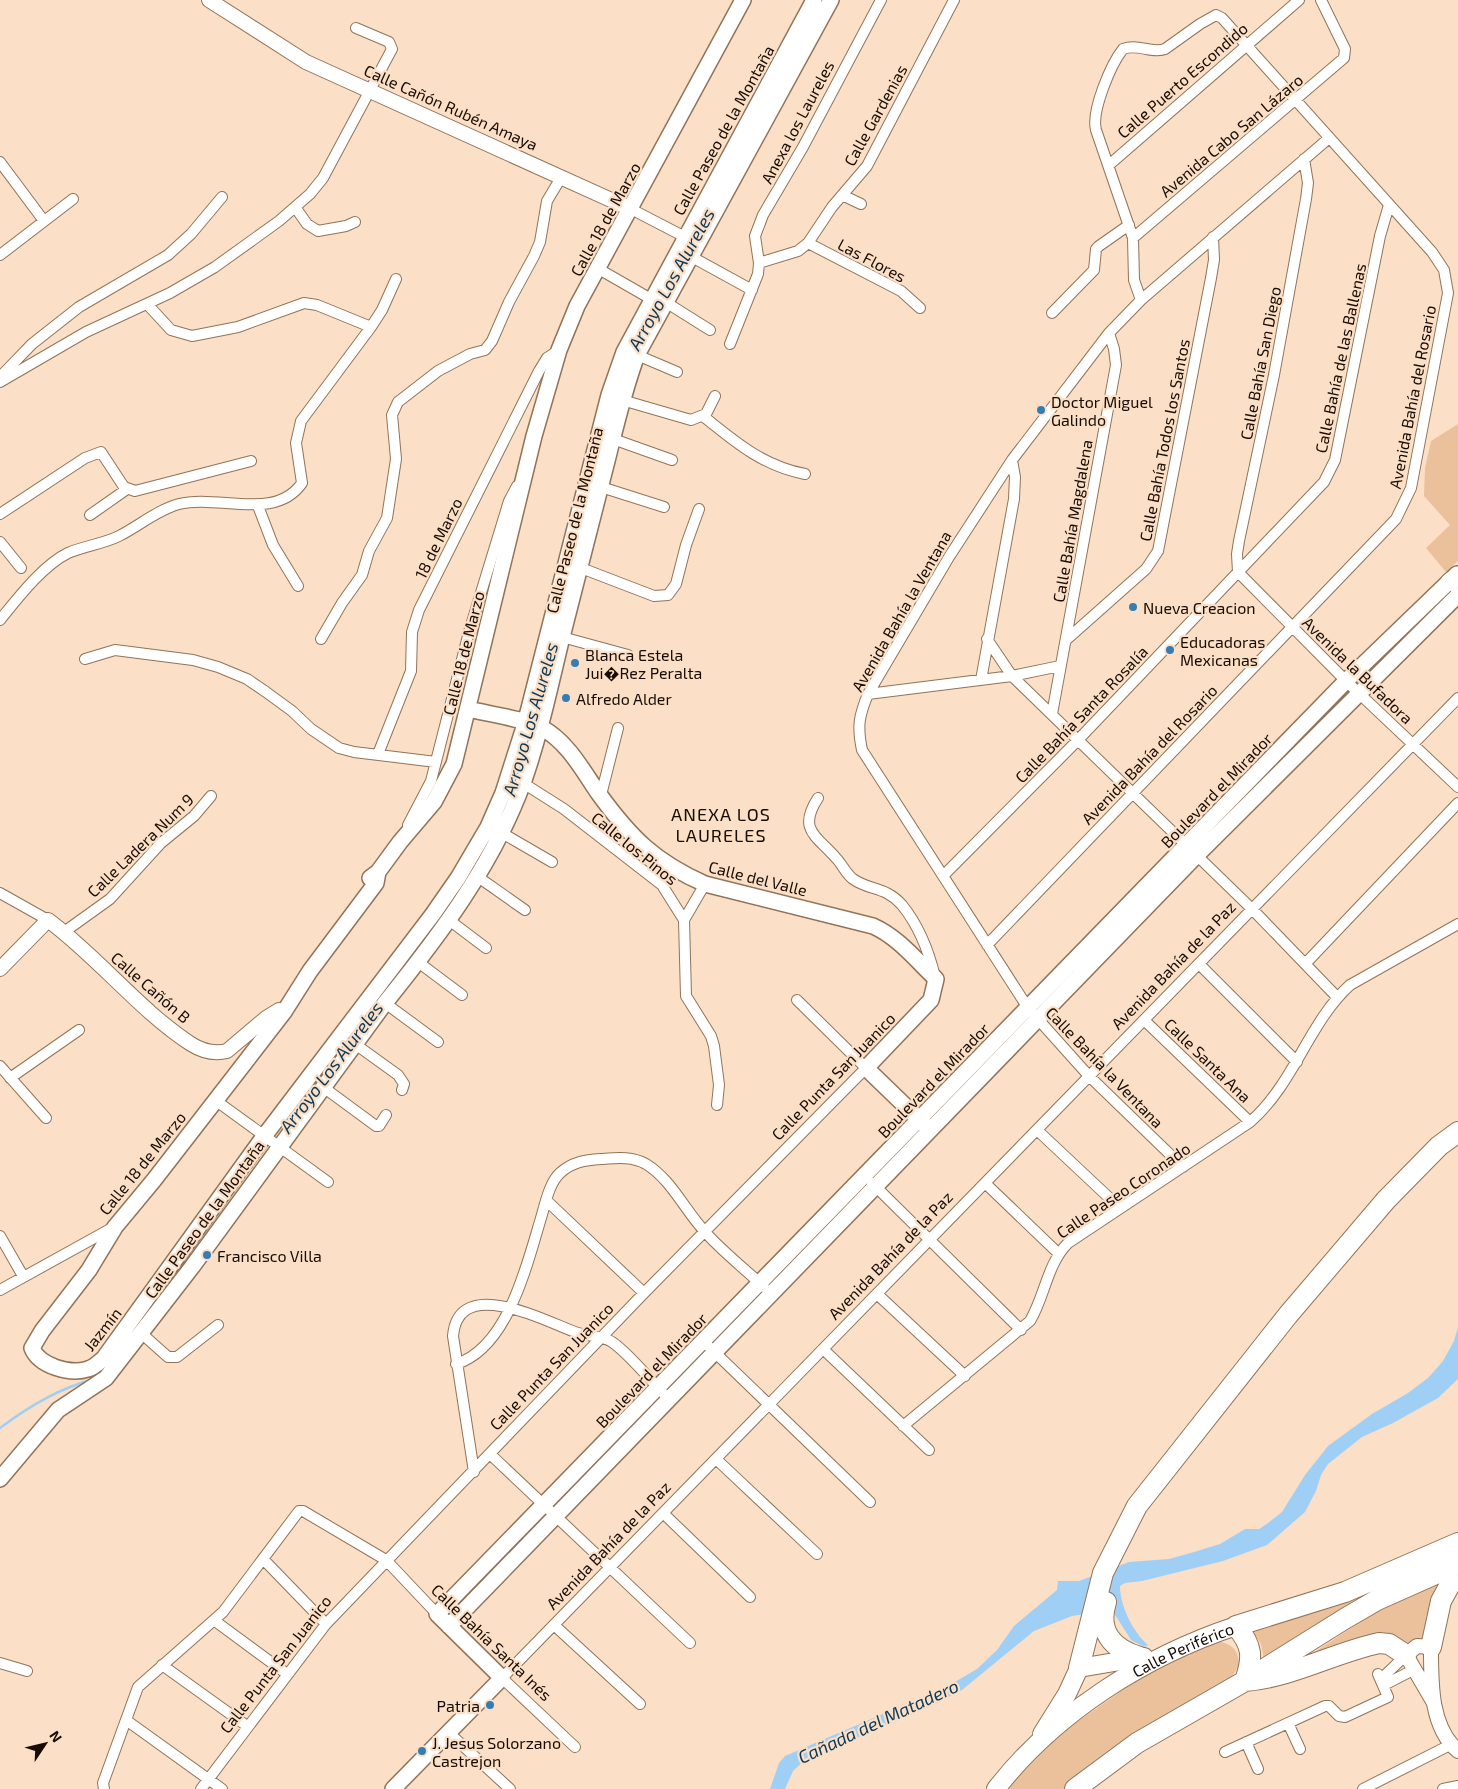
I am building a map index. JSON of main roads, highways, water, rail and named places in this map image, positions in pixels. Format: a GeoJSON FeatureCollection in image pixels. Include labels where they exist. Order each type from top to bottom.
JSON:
{"type":"FeatureCollection","features":[{"type":"Feature","properties":{"kind":"highway"},"geometry":{"type":"LineString","coordinates":[[1036,1743],[1067,1694],[1079,1668],[1097,1616],[1110,1568],[1137,1506],[1288,1316],[1386,1200],[1439,1146],[1458,1132]]}},
{"type":"Feature","properties":{"kind":"highway"},"geometry":{"type":"LineString","coordinates":[[1110,1568],[1144,1509],[1292,1322],[1365,1237],[1458,1142]]}},
{"type":"Feature","properties":{"kind":"highway","name":"Calle Periférico"},"geometry":{"type":"LineString","coordinates":[[996,1789],[1036,1743],[1092,1699],[1172,1652],[1207,1635],[1345,1592],[1458,1543]]}},
{"type":"Feature","properties":{"kind":"highway"},"geometry":{"type":"LineString","coordinates":[[1075,1789],[1137,1743],[1245,1682],[1377,1600],[1458,1564]]}},
{"type":"Feature","properties":{"kind":"highway"},"geometry":{"type":"LineString","coordinates":[[1431,1654],[1441,1601],[1458,1570]]}},
{"type":"Feature","properties":{"kind":"highway"},"geometry":{"type":"LineString","coordinates":[[1097,1616],[1113,1643],[1128,1654],[1140,1658]]}},
{"type":"Feature","properties":{"kind":"highway"},"geometry":{"type":"LineString","coordinates":[[1236,1626],[1248,1643],[1251,1652],[1252,1660],[1245,1682]]}},
{"type":"Feature","properties":{"kind":"highway"},"geometry":{"type":"LineString","coordinates":[[1245,1682],[1269,1679],[1292,1673],[1379,1643],[1389,1644],[1410,1662]]}},
{"type":"Feature","properties":{"kind":"highway"},"geometry":{"type":"LineString","coordinates":[[1079,1668],[1172,1652]]}},
{"type":"Feature","properties":{"kind":"main road","name":"Calle 18 de Marzo"},"geometry":{"type":"LineString","coordinates":[[115,1227],[154,1180],[280,1014],[308,959],[369,879],[378,872],[434,802],[454,764],[527,467],[559,350],[577,306],[743,0]]}},
{"type":"Feature","properties":{"kind":"main road","name":"Calle Paseo de la Montaña"},"geometry":{"type":"LineString","coordinates":[[273,1141],[323,1087],[418,962],[478,877],[502,833],[523,783],[533,726],[609,395],[624,352],[814,0]]}},
{"type":"Feature","properties":{"kind":"main road","name":"Calle Paseo de la Montaña"},"geometry":{"type":"LineString","coordinates":[[0,1479],[58,1410],[106,1378],[142,1333],[352,1023],[458,878],[504,794],[533,726],[562,637],[622,400],[637,355],[831,0]]}},
{"type":"Feature","properties":{"kind":"main road","name":"Boulevard el Mirador"},"geometry":{"type":"LineString","coordinates":[[449,1626],[1038,1019],[1346,680],[1456,582]]}},
{"type":"Feature","properties":{"kind":"main road","name":"Boulevard el Mirador"},"geometry":{"type":"LineString","coordinates":[[437,1614],[1028,1008],[1359,693],[1456,582]]}},
{"type":"Feature","properties":{"kind":"main road","name":"Calle del Valle"},"geometry":{"type":"LineString","coordinates":[[468,709],[533,726],[569,750],[600,795],[632,835],[649,852],[668,866],[705,884],[873,926],[885,932],[936,979]]}},
{"type":"Feature","properties":{"kind":"main road","name":"Calle Punta San Juanico"},"geometry":{"type":"LineString","coordinates":[[919,1119],[866,1068],[931,1000],[936,979]]}},
{"type":"Feature","properties":{"kind":"main road"},"geometry":{"type":"LineString","coordinates":[[919,1119],[930,1130]]}},
{"type":"Feature","properties":{"kind":"main road","name":"Jazmín"},"geometry":{"type":"LineString","coordinates":[[115,1227],[89,1270],[35,1342],[32,1348],[35,1354],[45,1363],[63,1369],[79,1370],[95,1366],[104,1358],[273,1141]]}},
{"type":"Feature","properties":{"kind":"main road","name":"Calle Bahía Santa Inés"},"geometry":{"type":"LineString","coordinates":[[437,1614],[502,1678]]}},
{"type":"Feature","properties":{"kind":"main road","name":"Avenida Bahía de la Paz"},"geometry":{"type":"LineString","coordinates":[[393,1789],[502,1678]]}},
{"type":"Feature","properties":{"kind":"water","name":"Cañada del Matadero"},"geometry":{"type":"Polygon","coordinates":[[[1458,1327],[1458,1379],[1438,1398],[1393,1423],[1362,1437],[1328,1464],[1321,1475],[1316,1491],[1305,1512],[1267,1545],[1223,1561],[1142,1581],[1125,1583],[1120,1586],[1122,1602],[1128,1618],[1142,1640],[1148,1645],[1145,1647],[1131,1640],[1112,1610],[1072,1616],[1034,1631],[962,1690],[931,1706],[805,1760],[793,1771],[785,1789],[770,1789],[779,1763],[785,1756],[948,1686],[977,1669],[997,1650],[1014,1626],[1057,1590],[1058,1581],[1079,1581],[1129,1562],[1169,1559],[1220,1544],[1245,1529],[1259,1529],[1268,1523],[1282,1512],[1305,1475],[1328,1446],[1372,1414],[1408,1393],[1428,1378],[1443,1361],[1454,1341],[1458,1327]]]}},
{"type":"Feature","properties":{"kind":"waterway","name":"Arroyo Los Alureles"},"geometry":{"type":"LineString","coordinates":[[534,720],[543,684]]}},
{"type":"Feature","properties":{"kind":"waterway","name":"Arroyo Los Alureles"},"geometry":{"type":"LineString","coordinates":[[515,782],[529,737]]}},
{"type":"Feature","properties":{"kind":"waterway","name":"Arroyo Los Alureles"},"geometry":{"type":"LineString","coordinates":[[408,962],[460,889]]}},
{"type":"Feature","properties":{"kind":"waterway","name":"Arroyo Los Alureles"},"geometry":{"type":"LineString","coordinates":[[144,1317],[237,1193]]}},
{"type":"Feature","properties":{"kind":"waterway","name":"Arroyo Los Alureles"},"geometry":{"type":"LineString","coordinates":[[0,1428],[43,1400],[66,1388],[91,1380]]}},
{"type":"Feature","properties":{"kind":"place","name":"Doctor Miguel Galindo"},"geometry":{"type":"Point","coordinates":[1041,410]}},
{"type":"Feature","properties":{"kind":"place","name":"Nueva Creacion"},"geometry":{"type":"Point","coordinates":[1133,607]}},
{"type":"Feature","properties":{"kind":"place","name":"Educadoras Mexicanas"},"geometry":{"type":"Point","coordinates":[1170,650]}},
{"type":"Feature","properties":{"kind":"place","name":"Blanca Estela Jui�Rez Peralta"},"geometry":{"type":"Point","coordinates":[575,663]}},
{"type":"Feature","properties":{"kind":"place","name":"Alfredo Alder"},"geometry":{"type":"Point","coordinates":[566,698]}},
{"type":"Feature","properties":{"kind":"place","name":"Francisco Villa"},"geometry":{"type":"Point","coordinates":[207,1255]}},
{"type":"Feature","properties":{"kind":"place","name":"Patria"},"geometry":{"type":"Point","coordinates":[490,1705]}},
{"type":"Feature","properties":{"kind":"place","name":"J. Jesus Solorzano Castrejon"},"geometry":{"type":"Point","coordinates":[422,1751]}},
{"type":"Feature","properties":{"kind":"district","name":"ANEXA LOS LAURELES"},"geometry":{"type":"Point","coordinates":[721,824]}}]}
